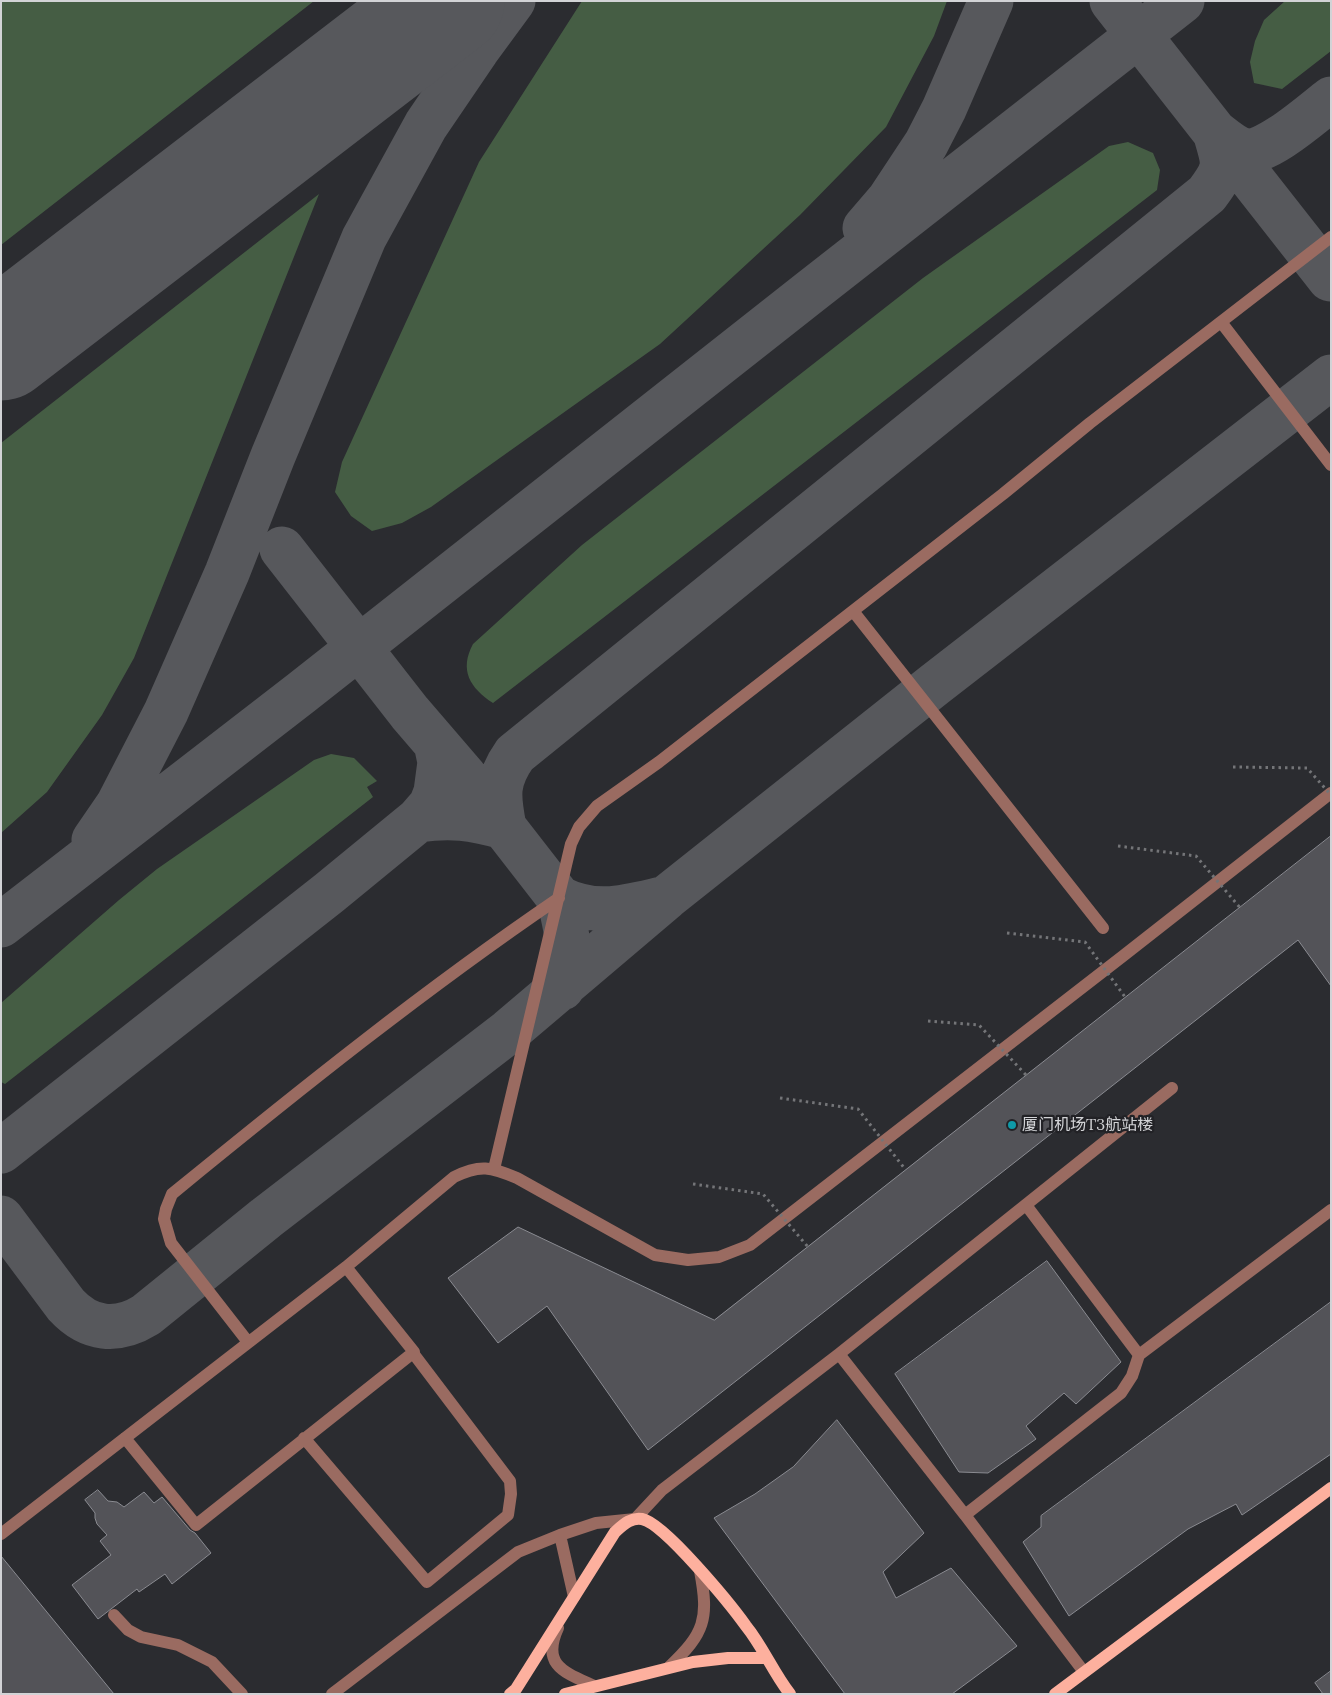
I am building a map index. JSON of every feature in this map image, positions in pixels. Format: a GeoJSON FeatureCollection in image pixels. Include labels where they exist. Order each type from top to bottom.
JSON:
{"type":"FeatureCollection","features":[{"type":"Feature","properties":{"kind":"main road"},"geometry":{"type":"LineString","coordinates":[[1055,1694],[1331,1488]]}},
{"type":"Feature","properties":{"kind":"main road"},"geometry":{"type":"LineString","coordinates":[[510,1694],[516,1688],[615,1532],[624,1524],[635,1519],[651,1522],[700,1571],[747,1626],[790,1694]]}},
{"type":"Feature","properties":{"kind":"main road"},"geometry":{"type":"LineString","coordinates":[[565,1694],[693,1662],[728,1658],[766,1658]]}},
{"type":"Feature","properties":{"kind":"street"},"geometry":{"type":"LineString","coordinates":[[494,1169],[571,844],[579,827],[597,806],[659,762],[1003,494],[1090,423],[1331,237]]}},
{"type":"Feature","properties":{"kind":"street"},"geometry":{"type":"LineString","coordinates":[[1221,322],[1331,465]]}},
{"type":"Feature","properties":{"kind":"street"},"geometry":{"type":"LineString","coordinates":[[853,611],[1103,928]]}},
{"type":"Feature","properties":{"kind":"street"},"geometry":{"type":"LineString","coordinates":[[1,1534],[346,1267],[454,1177],[470,1169],[494,1169],[517,1178],[655,1255],[688,1260],[720,1257],[750,1245],[1331,794]]}},
{"type":"Feature","properties":{"kind":"street"},"geometry":{"type":"LineString","coordinates":[[248,1342],[171,1243],[164,1219],[172,1194],[425,994],[500,938],[559,898]]}},
{"type":"Feature","properties":{"kind":"street"},"geometry":{"type":"LineString","coordinates":[[332,1694],[518,1552],[596,1523],[635,1519],[662,1490],[839,1354],[1172,1088]]}},
{"type":"Feature","properties":{"kind":"street"},"geometry":{"type":"LineString","coordinates":[[1026,1205],[1139,1356]]}},
{"type":"Feature","properties":{"kind":"street"},"geometry":{"type":"LineString","coordinates":[[965,1515],[1121,1393],[1132,1376],[1139,1356],[1331,1210]]}},
{"type":"Feature","properties":{"kind":"street"},"geometry":{"type":"LineString","coordinates":[[304,1438],[426,1582],[508,1515],[511,1494],[510,1481],[414,1352],[346,1267]]}},
{"type":"Feature","properties":{"kind":"street"},"geometry":{"type":"LineString","coordinates":[[125,1438],[196,1525],[413,1353]]}},
{"type":"Feature","properties":{"kind":"street"},"geometry":{"type":"LineString","coordinates":[[839,1354],[965,1515],[1084,1672]]}},
{"type":"Feature","properties":{"kind":"street"},"geometry":{"type":"LineString","coordinates":[[560,1535],[571,1601],[554,1638],[552,1653],[556,1665],[563,1672],[594,1686]]}},
{"type":"Feature","properties":{"kind":"street"},"geometry":{"type":"LineString","coordinates":[[670,1667],[697,1636],[702,1624],[705,1612],[704,1591],[700,1571]]}},
{"type":"Feature","properties":{"kind":"street"},"geometry":{"type":"LineString","coordinates":[[114,1615],[128,1630],[141,1637],[178,1645],[212,1662],[242,1694]]}},
{"type":"Feature","properties":{"kind":"path"},"geometry":{"type":"LineString","coordinates":[[1233,767],[1308,768],[1331,794]]}},
{"type":"Feature","properties":{"kind":"path"},"geometry":{"type":"LineString","coordinates":[[1118,846],[1196,856],[1242,910]]}},
{"type":"Feature","properties":{"kind":"path"},"geometry":{"type":"LineString","coordinates":[[1007,933],[1085,942],[1125,997]]}},
{"type":"Feature","properties":{"kind":"path"},"geometry":{"type":"LineString","coordinates":[[928,1021],[980,1024],[1026,1075]]}},
{"type":"Feature","properties":{"kind":"path"},"geometry":{"type":"LineString","coordinates":[[780,1098],[858,1109],[905,1169]]}},
{"type":"Feature","properties":{"kind":"path"},"geometry":{"type":"LineString","coordinates":[[693,1184],[763,1194],[808,1246]]}},
{"type":"Feature","properties":{"kind":"green space"},"geometry":{"type":"Polygon","coordinates":[[[1,1],[314,1],[1,245],[1,1]]]}},
{"type":"Feature","properties":{"kind":"green space"},"geometry":{"type":"Polygon","coordinates":[[[582,1],[947,1],[934,36],[886,127],[800,215],[660,344],[431,507],[402,523],[372,531],[351,516],[335,492],[342,462],[479,162],[582,1]]]}},
{"type":"Feature","properties":{"kind":"green space"},"geometry":{"type":"Polygon","coordinates":[[[1285,1],[1331,1],[1331,51],[1282,89],[1254,83],[1250,62],[1255,41],[1264,20],[1285,1]]]}},
{"type":"Feature","properties":{"kind":"green space"},"geometry":{"type":"Polygon","coordinates":[[[1128,142],[1153,153],[1160,170],[1157,190],[493,703],[478,691],[469,678],[467,670],[469,653],[473,644],[582,545],[923,278],[1109,146],[1128,142]]]}},
{"type":"Feature","properties":{"kind":"green space"},"geometry":{"type":"Polygon","coordinates":[[[319,194],[134,658],[102,715],[47,792],[1,833],[1,443],[319,194]]]}},
{"type":"Feature","properties":{"kind":"green space"},"geometry":{"type":"Polygon","coordinates":[[[331,754],[354,758],[377,781],[367,787],[373,797],[5,1084],[1,1082],[1,1003],[157,869],[314,760],[331,754]]]}},
{"type":"Feature","properties":{"kind":"building","name":"厦门机场T3航站楼"},"geometry":{"type":"Polygon","coordinates":[[[1331,836],[1331,986],[1298,940],[648,1450],[547,1306],[498,1343],[448,1278],[518,1227],[714,1320],[1331,836]]]}},
{"type":"Feature","properties":{"kind":"building"},"geometry":{"type":"Polygon","coordinates":[[[1047,1261],[1121,1362],[1076,1404],[1064,1393],[1026,1426],[1036,1439],[988,1473],[959,1472],[895,1374],[1047,1261]]]}},
{"type":"Feature","properties":{"kind":"building"},"geometry":{"type":"Polygon","coordinates":[[[1331,1302],[1331,1454],[1242,1515],[1236,1504],[1188,1529],[1069,1616],[1023,1542],[1041,1527],[1041,1516],[1331,1302]]]}},
{"type":"Feature","properties":{"kind":"building"},"geometry":{"type":"Polygon","coordinates":[[[837,1420],[924,1533],[883,1572],[896,1598],[951,1568],[1017,1646],[952,1694],[845,1694],[714,1518],[755,1494],[793,1467],[837,1420]]]}},
{"type":"Feature","properties":{"kind":"building"},"geometry":{"type":"Polygon","coordinates":[[[98,1490],[108,1501],[117,1502],[124,1507],[144,1492],[154,1503],[162,1497],[211,1553],[172,1584],[165,1574],[139,1592],[137,1589],[98,1619],[72,1585],[111,1555],[100,1541],[107,1535],[97,1524],[95,1513],[85,1500],[98,1490]]]}},
{"type":"Feature","properties":{"kind":"building"},"geometry":{"type":"Polygon","coordinates":[[[1,1556],[114,1694],[1,1694],[1,1556]]]}},
{"type":"Feature","properties":{"kind":"building"},"geometry":{"type":"Polygon","coordinates":[[[1331,1671],[1331,1694],[1323,1694],[1315,1683],[1331,1671]]]}},
{"type":"Feature","properties":{"kind":"taxiway"},"geometry":{"type":"LineString","coordinates":[[94,840],[118,805],[166,712],[227,573],[273,456],[364,238],[426,125],[513,1]]}},
{"type":"Feature","properties":{"kind":"taxiway"},"geometry":{"type":"LineString","coordinates":[[865,228],[889,200],[926,144],[944,109],[991,1]]}},
{"type":"Feature","properties":{"kind":"taxiway"},"geometry":{"type":"LineString","coordinates":[[1112,1],[1330,279]]}},
{"type":"Feature","properties":{"kind":"taxiway"},"geometry":{"type":"LineString","coordinates":[[1,925],[301,693],[1182,1]]}},
{"type":"Feature","properties":{"kind":"taxiway"},"geometry":{"type":"LineString","coordinates":[[1215,132],[1237,148],[1245,151],[1254,150],[1277,140],[1331,99]]}},
{"type":"Feature","properties":{"kind":"taxiway"},"geometry":{"type":"LineString","coordinates":[[418,820],[461,818],[504,827],[500,789],[504,772],[515,754],[1207,194],[1214,185],[1221,171],[1222,164],[1215,132]]}},
{"type":"Feature","properties":{"kind":"taxiway"},"geometry":{"type":"LineString","coordinates":[[1,1218],[66,1305],[84,1320],[94,1324],[114,1326],[124,1325],[146,1315],[266,1218],[509,1031],[667,897],[934,685],[1331,377]]}},
{"type":"Feature","properties":{"kind":"taxiway"},"geometry":{"type":"LineString","coordinates":[[282,549],[410,713],[465,777],[559,898]]}},
{"type":"Feature","properties":{"kind":"taxiway"},"geometry":{"type":"LineString","coordinates":[[1,1151],[329,893],[418,820],[431,805],[436,792],[440,762],[436,743]]}},
{"type":"Feature","properties":{"kind":"taxiway"},"geometry":{"type":"LineString","coordinates":[[562,988],[567,964],[568,943],[559,898],[573,904],[599,909],[625,907],[666,898]]}},
{"type":"Feature","properties":{"kind":"runway"},"geometry":{"type":"LineString","coordinates":[[1,345],[449,1]]}},
{"type":"Feature","properties":{"kind":"place","name":"厦门机场T3航站楼"},"geometry":{"type":"Point","coordinates":[1012,1125]}}]}
